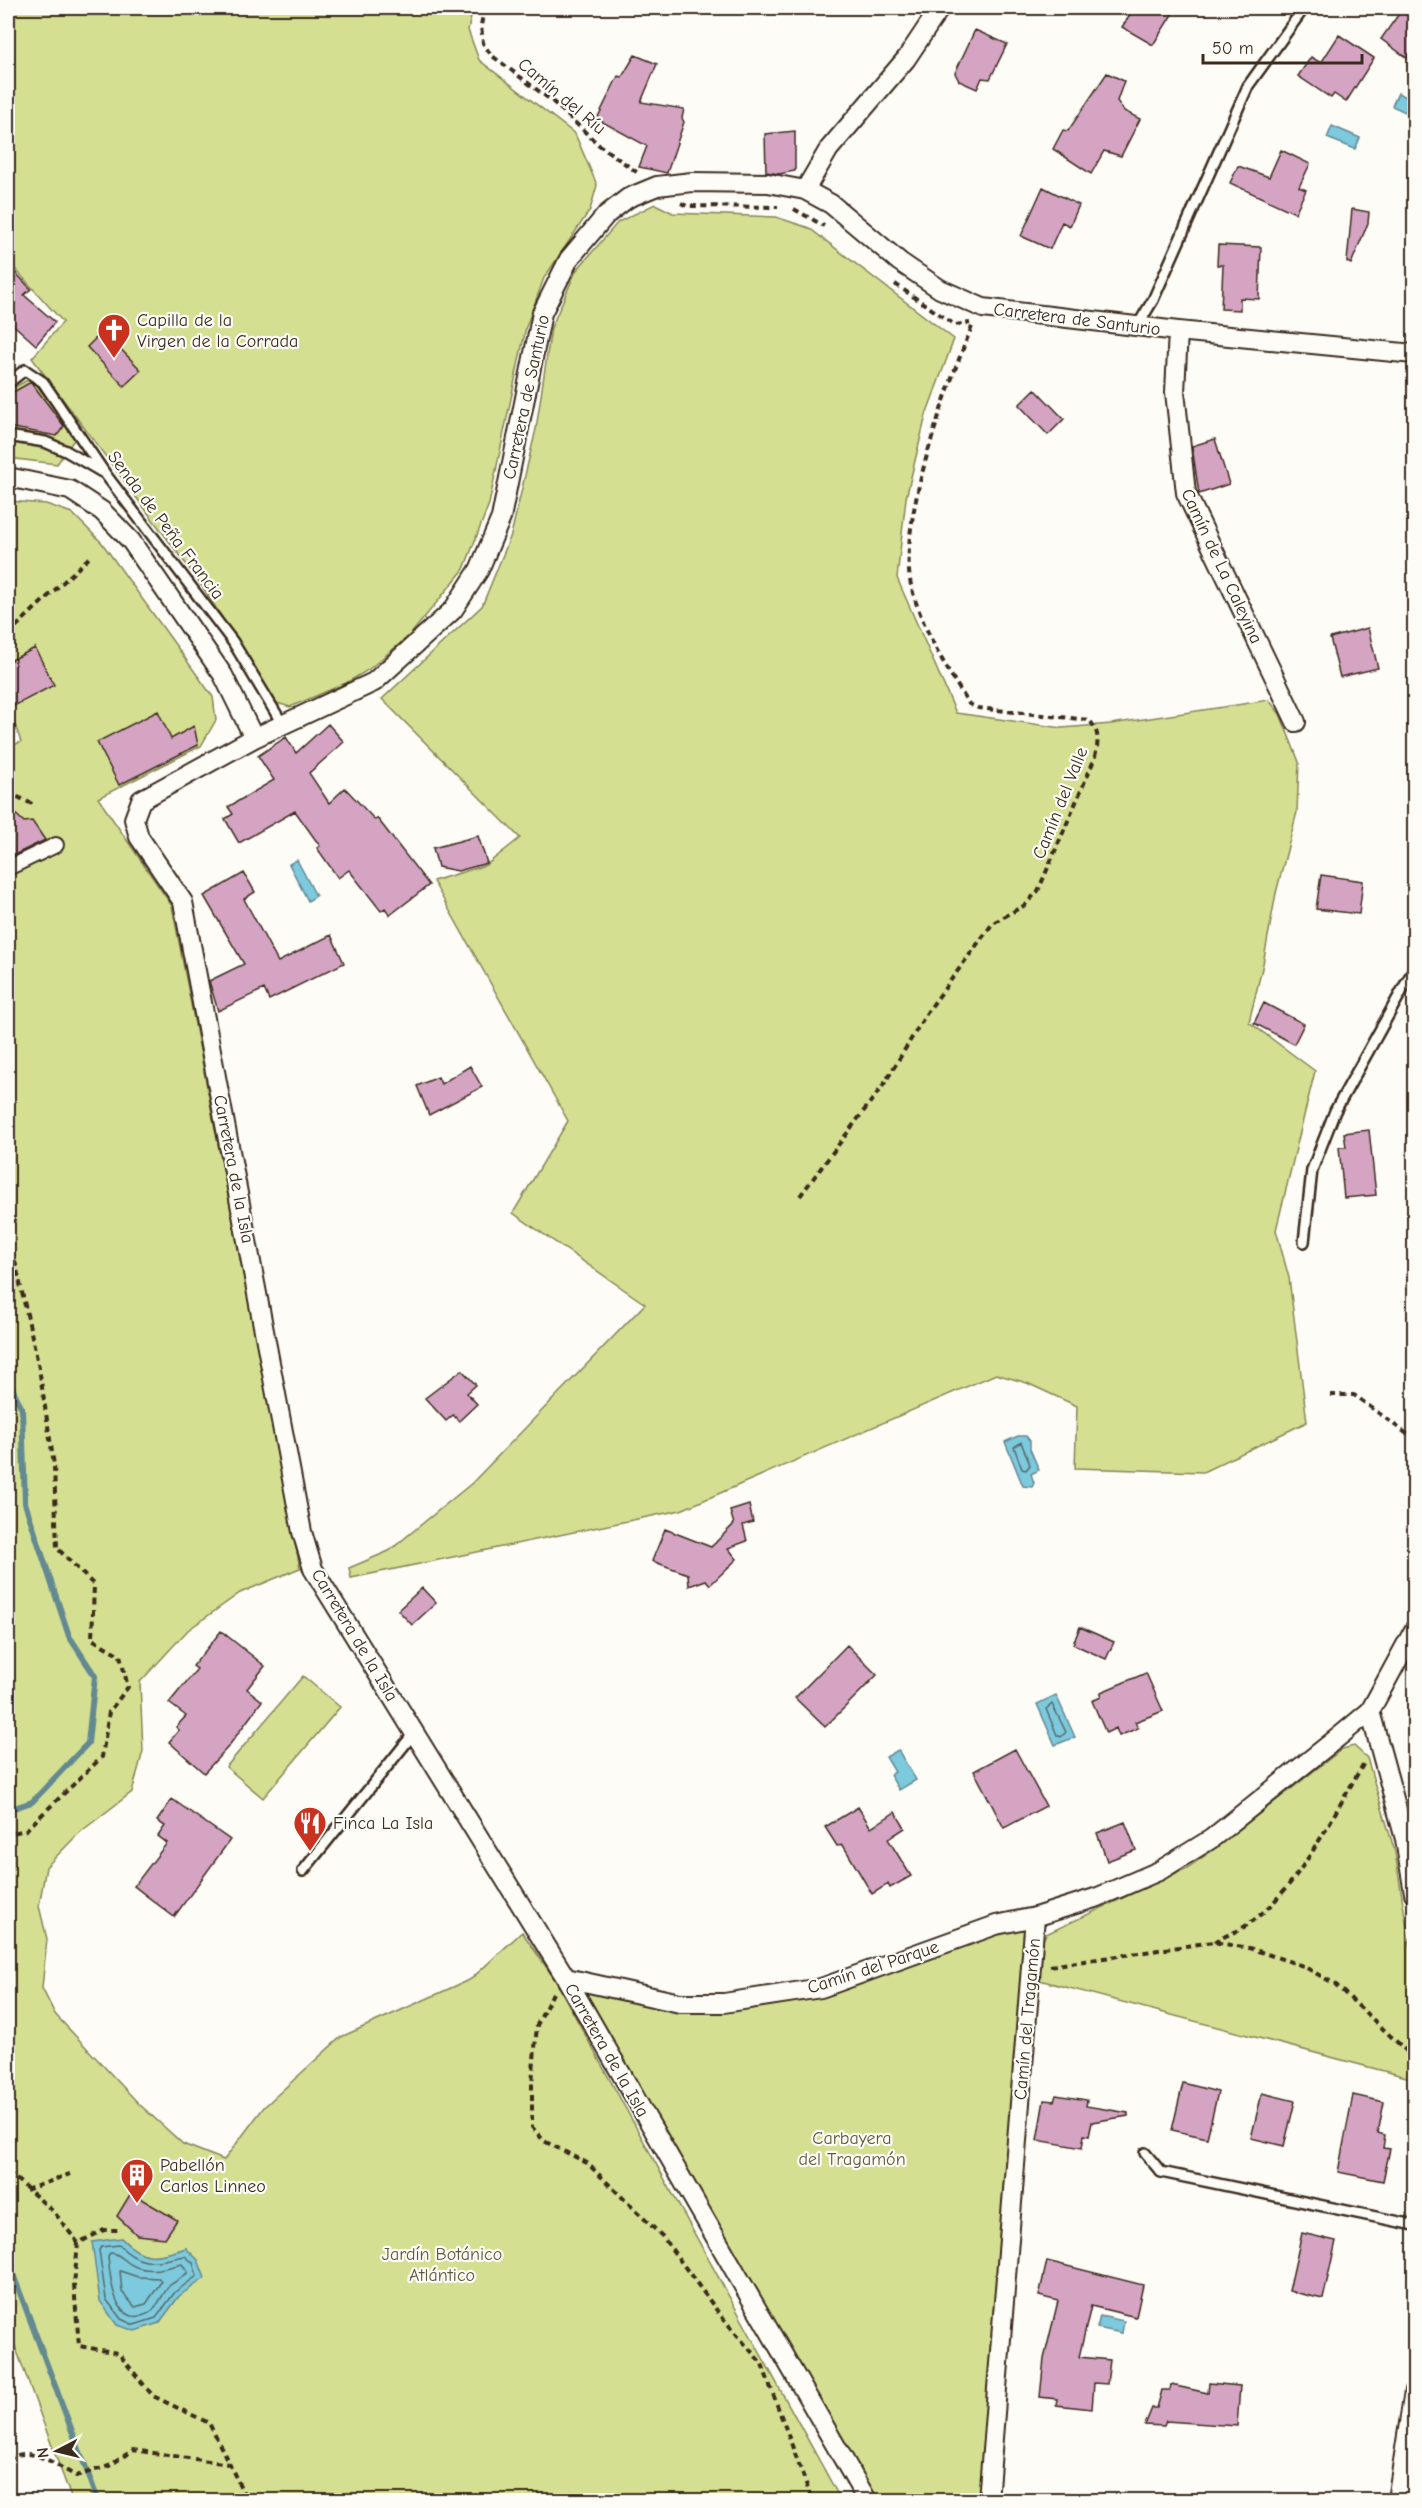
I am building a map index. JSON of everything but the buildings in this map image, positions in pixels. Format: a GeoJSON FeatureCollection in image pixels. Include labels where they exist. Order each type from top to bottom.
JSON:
{"type":"FeatureCollection","features":[{"type":"Feature","properties":{"kind":"street"},"geometry":{"type":"LineString","coordinates":[[805,190],[830,149],[906,58],[940,8]]}},
{"type":"Feature","properties":{"kind":"street","name":"Carretera de Santurio"},"geometry":{"type":"LineString","coordinates":[[255,738],[374,682],[453,610],[479,570],[501,518],[542,313],[569,259],[606,215],[628,198],[657,186],[692,182],[768,183],[805,190],[831,204],[900,262],[940,289],[983,308],[1178,331],[1414,354]]}},
{"type":"Feature","properties":{"kind":"street","name":"Camín de La Caleyina"},"geometry":{"type":"LineString","coordinates":[[1178,331],[1175,392],[1186,493],[1296,722]]}},
{"type":"Feature","properties":{"kind":"street"},"geometry":{"type":"LineString","coordinates":[[8,477],[70,490],[102,511],[131,541],[223,675],[255,738]]}},
{"type":"Feature","properties":{"kind":"street","name":"Carretera de la Isla"},"geometry":{"type":"LineString","coordinates":[[255,738],[141,800],[134,819],[139,837],[183,902],[302,1532],[313,1569],[414,1733],[560,1984],[867,2500]]}},
{"type":"Feature","properties":{"kind":"street"},"geometry":{"type":"LineString","coordinates":[[8,868],[56,845]]}},
{"type":"Feature","properties":{"kind":"street","name":"Camín del Tragamón"},"geometry":{"type":"LineString","coordinates":[[988,2500],[1035,1917],[1098,1898],[1159,1871],[1211,1839],[1370,1711],[1414,1630]]}},
{"type":"Feature","properties":{"kind":"street"},"geometry":{"type":"LineString","coordinates":[[1370,1711],[1405,1839],[1414,1893]]}},
{"type":"Feature","properties":{"kind":"street","name":"Camín del Parque"},"geometry":{"type":"LineString","coordinates":[[560,1984],[680,2002],[724,2003],[821,1988],[996,1925],[1035,1917]]}},
{"type":"Feature","properties":{"kind":"street"},"geometry":{"type":"LineString","coordinates":[[1397,2500],[1414,2391]]}},
{"type":"Feature","properties":{"kind":"lane"},"geometry":{"type":"LineString","coordinates":[[1138,325],[1153,300],[1248,86],[1304,8]]}},
{"type":"Feature","properties":{"kind":"lane","name":"Senda de Peña Francia"},"geometry":{"type":"LineString","coordinates":[[8,383],[25,370],[43,382],[106,475],[233,642],[283,725]]}},
{"type":"Feature","properties":{"kind":"lane"},"geometry":{"type":"LineString","coordinates":[[8,436],[45,442],[66,451],[106,475]]}},
{"type":"Feature","properties":{"kind":"lane"},"geometry":{"type":"LineString","coordinates":[[1304,1242],[1312,1170],[1335,1111],[1414,969]]}},
{"type":"Feature","properties":{"kind":"lane"},"geometry":{"type":"LineString","coordinates":[[303,1871],[414,1733]]}},
{"type":"Feature","properties":{"kind":"lane"},"geometry":{"type":"LineString","coordinates":[[1145,2153],[1161,2172],[1414,2225]]}},
{"type":"Feature","properties":{"kind":"path","name":"Camín del Ríu"},"geometry":{"type":"LineString","coordinates":[[484,8],[481,26],[483,43],[491,55],[552,101],[599,144],[657,186]]}},
{"type":"Feature","properties":{"kind":"path"},"geometry":{"type":"LineString","coordinates":[[657,186],[687,206],[752,204],[782,207]]}},
{"type":"Feature","properties":{"kind":"path"},"geometry":{"type":"LineString","coordinates":[[792,208],[827,227]]}},
{"type":"Feature","properties":{"kind":"path","name":"Camín del Valle"},"geometry":{"type":"LineString","coordinates":[[800,1196],[884,1084],[928,1011],[993,923],[1024,905],[1038,891],[1090,771],[1098,743],[1097,732],[1089,720],[978,708],[969,704],[940,654],[919,611],[911,584],[909,545],[923,470],[973,323],[955,325],[908,296],[890,280]]}},
{"type":"Feature","properties":{"kind":"path"},"geometry":{"type":"LineString","coordinates":[[8,634],[92,555]]}},
{"type":"Feature","properties":{"kind":"path"},"geometry":{"type":"LineString","coordinates":[[8,792],[34,805]]}},
{"type":"Feature","properties":{"kind":"path"},"geometry":{"type":"LineString","coordinates":[[8,908],[8,917]]}},
{"type":"Feature","properties":{"kind":"path"},"geometry":{"type":"LineString","coordinates":[[8,1230],[41,1379],[54,1465],[57,1548],[94,1585],[92,1639],[120,1655],[128,1687],[109,1712],[102,1757],[26,1830],[8,1834]]}},
{"type":"Feature","properties":{"kind":"path"},"geometry":{"type":"LineString","coordinates":[[1330,1395],[1354,1395],[1414,1439]]}},
{"type":"Feature","properties":{"kind":"path"},"geometry":{"type":"LineString","coordinates":[[1213,1942],[1247,1924],[1283,1891],[1318,1841],[1377,1741]]}},
{"type":"Feature","properties":{"kind":"path"},"geometry":{"type":"LineString","coordinates":[[1032,1969],[1213,1942],[1249,1948],[1303,1966],[1335,1984],[1414,2058]]}},
{"type":"Feature","properties":{"kind":"path"},"geometry":{"type":"LineString","coordinates":[[560,1984],[537,2025],[532,2083],[532,2127],[544,2141],[587,2163],[662,2236],[721,2316],[762,2364],[812,2500]]}},
{"type":"Feature","properties":{"kind":"path"},"geometry":{"type":"LineString","coordinates":[[8,2172],[54,2212],[78,2243],[74,2285],[80,2346],[118,2353],[153,2396],[209,2423],[247,2500]]}},
{"type":"Feature","properties":{"kind":"path"},"geometry":{"type":"LineString","coordinates":[[26,2190],[70,2174]]}},
{"type":"Feature","properties":{"kind":"path"},"geometry":{"type":"LineString","coordinates":[[78,2243],[104,2230],[120,2230]]}},
{"type":"Feature","properties":{"kind":"path"},"geometry":{"type":"LineString","coordinates":[[8,2460],[12,2456],[33,2454],[76,2476],[101,2468],[133,2450],[229,2464]]}},
{"type":"Feature","properties":{"kind":"green space"},"geometry":{"type":"Polygon","coordinates":[[[8,8],[473,8],[468,30],[479,60],[575,134],[597,185],[590,210],[544,278],[526,327],[489,504],[464,569],[410,635],[368,670],[346,683],[290,707],[277,703],[198,580],[32,358],[63,322],[8,261],[8,8]]]}},
{"type":"Feature","properties":{"kind":"green space"},"geometry":{"type":"Polygon","coordinates":[[[655,204],[673,213],[776,217],[809,228],[954,339],[926,415],[906,498],[897,578],[956,713],[1062,728],[1111,724],[1269,700],[1280,714],[1299,762],[1297,812],[1276,893],[1263,964],[1249,1022],[1315,1071],[1276,1230],[1289,1278],[1307,1422],[1203,1472],[1075,1468],[1077,1406],[1027,1383],[996,1374],[681,1510],[351,1578],[349,1568],[389,1551],[472,1483],[645,1304],[513,1213],[568,1121],[433,881],[486,865],[520,838],[382,699],[482,606],[511,535],[536,429],[551,328],[576,271],[618,222],[655,204]]]}},
{"type":"Feature","properties":{"kind":"green space"},"geometry":{"type":"Polygon","coordinates":[[[31,378],[76,437],[57,464],[8,458],[8,391],[31,378]]]}},
{"type":"Feature","properties":{"kind":"green space","name":"Jardín Botánico Atlántico"},"geometry":{"type":"Polygon","coordinates":[[[8,501],[46,504],[72,513],[102,543],[213,697],[216,720],[201,746],[98,798],[172,906],[300,1568],[240,1593],[188,1630],[140,1682],[143,1751],[132,1792],[79,1833],[46,1867],[39,1906],[47,1939],[42,1988],[55,2014],[139,2104],[183,2144],[224,2160],[264,2107],[341,2037],[471,1979],[522,1932],[555,1980],[841,2500],[72,2500],[8,2327],[8,747],[21,742],[13,719],[8,721],[8,693],[14,690],[35,648],[8,662],[8,501]],[[121,2238],[159,2323],[179,2296],[186,2248],[167,2254],[151,2255],[136,2251],[121,2238]]]}},
{"type":"Feature","properties":{"kind":"green space"},"geometry":{"type":"Polygon","coordinates":[[[303,1676],[340,1707],[263,1798],[226,1767],[303,1676]]]}},
{"type":"Feature","properties":{"kind":"green space"},"geometry":{"type":"Polygon","coordinates":[[[1354,1746],[1367,1758],[1395,1852],[1414,1974],[1414,2079],[1039,1980],[1043,1940],[1046,1934],[1187,1868],[1342,1749],[1354,1746]]]}},
{"type":"Feature","properties":{"kind":"green space","name":"Carbayera del Tragamón"},"geometry":{"type":"Polygon","coordinates":[[[1035,1917],[988,2500],[867,2500],[566,1978],[680,2003],[821,1988],[1035,1917]]]}},
{"type":"Feature","properties":{"kind":"water"},"geometry":{"type":"Polygon","coordinates":[[[1398,93],[1414,101],[1414,116],[1392,106],[1398,93]]]}},
{"type":"Feature","properties":{"kind":"water"},"geometry":{"type":"Polygon","coordinates":[[[1332,126],[1360,138],[1355,149],[1327,138],[1332,126]]]}},
{"type":"Feature","properties":{"kind":"water"},"geometry":{"type":"Polygon","coordinates":[[[297,860],[316,896],[308,901],[289,864],[297,860]]]}},
{"type":"Feature","properties":{"kind":"water"},"geometry":{"type":"Polygon","coordinates":[[[1018,1436],[1026,1436],[1030,1441],[1030,1449],[1039,1470],[1031,1474],[1034,1483],[1032,1487],[1023,1486],[1005,1442],[1018,1436]]]}},
{"type":"Feature","properties":{"kind":"water"},"geometry":{"type":"Polygon","coordinates":[[[1056,1695],[1075,1737],[1055,1745],[1037,1704],[1056,1695]]]}},
{"type":"Feature","properties":{"kind":"water"},"geometry":{"type":"Polygon","coordinates":[[[898,1750],[916,1780],[899,1790],[890,1775],[895,1772],[886,1757],[898,1750]]]}},
{"type":"Feature","properties":{"kind":"water"},"geometry":{"type":"Polygon","coordinates":[[[121,2238],[136,2251],[144,2254],[167,2254],[186,2248],[198,2260],[205,2278],[179,2296],[159,2323],[135,2331],[117,2325],[100,2301],[92,2242],[121,2238]]]}},
{"type":"Feature","properties":{"kind":"water"},"geometry":{"type":"Polygon","coordinates":[[[1100,2316],[1124,2321],[1122,2333],[1097,2328],[1100,2316]]]}},
{"type":"Feature","properties":{"kind":"waterway"},"geometry":{"type":"LineString","coordinates":[[8,1379],[22,1409],[25,1503],[69,1636],[95,1676],[88,1743],[32,1802],[8,1810]]}},
{"type":"Feature","properties":{"kind":"waterway"},"geometry":{"type":"LineString","coordinates":[[8,2261],[98,2500]]}},
{"type":"Feature","properties":{"kind":"place","name":"Capilla de la Virgen de la Corrada"},"geometry":{"type":"Point","coordinates":[114,359]}},
{"type":"Feature","properties":{"kind":"place","name":"Finca La Isla"},"geometry":{"type":"Point","coordinates":[310,1852]}},
{"type":"Feature","properties":{"kind":"place","name":"Pabellón Carlos Linneo"},"geometry":{"type":"Point","coordinates":[137,2204]}}]}
